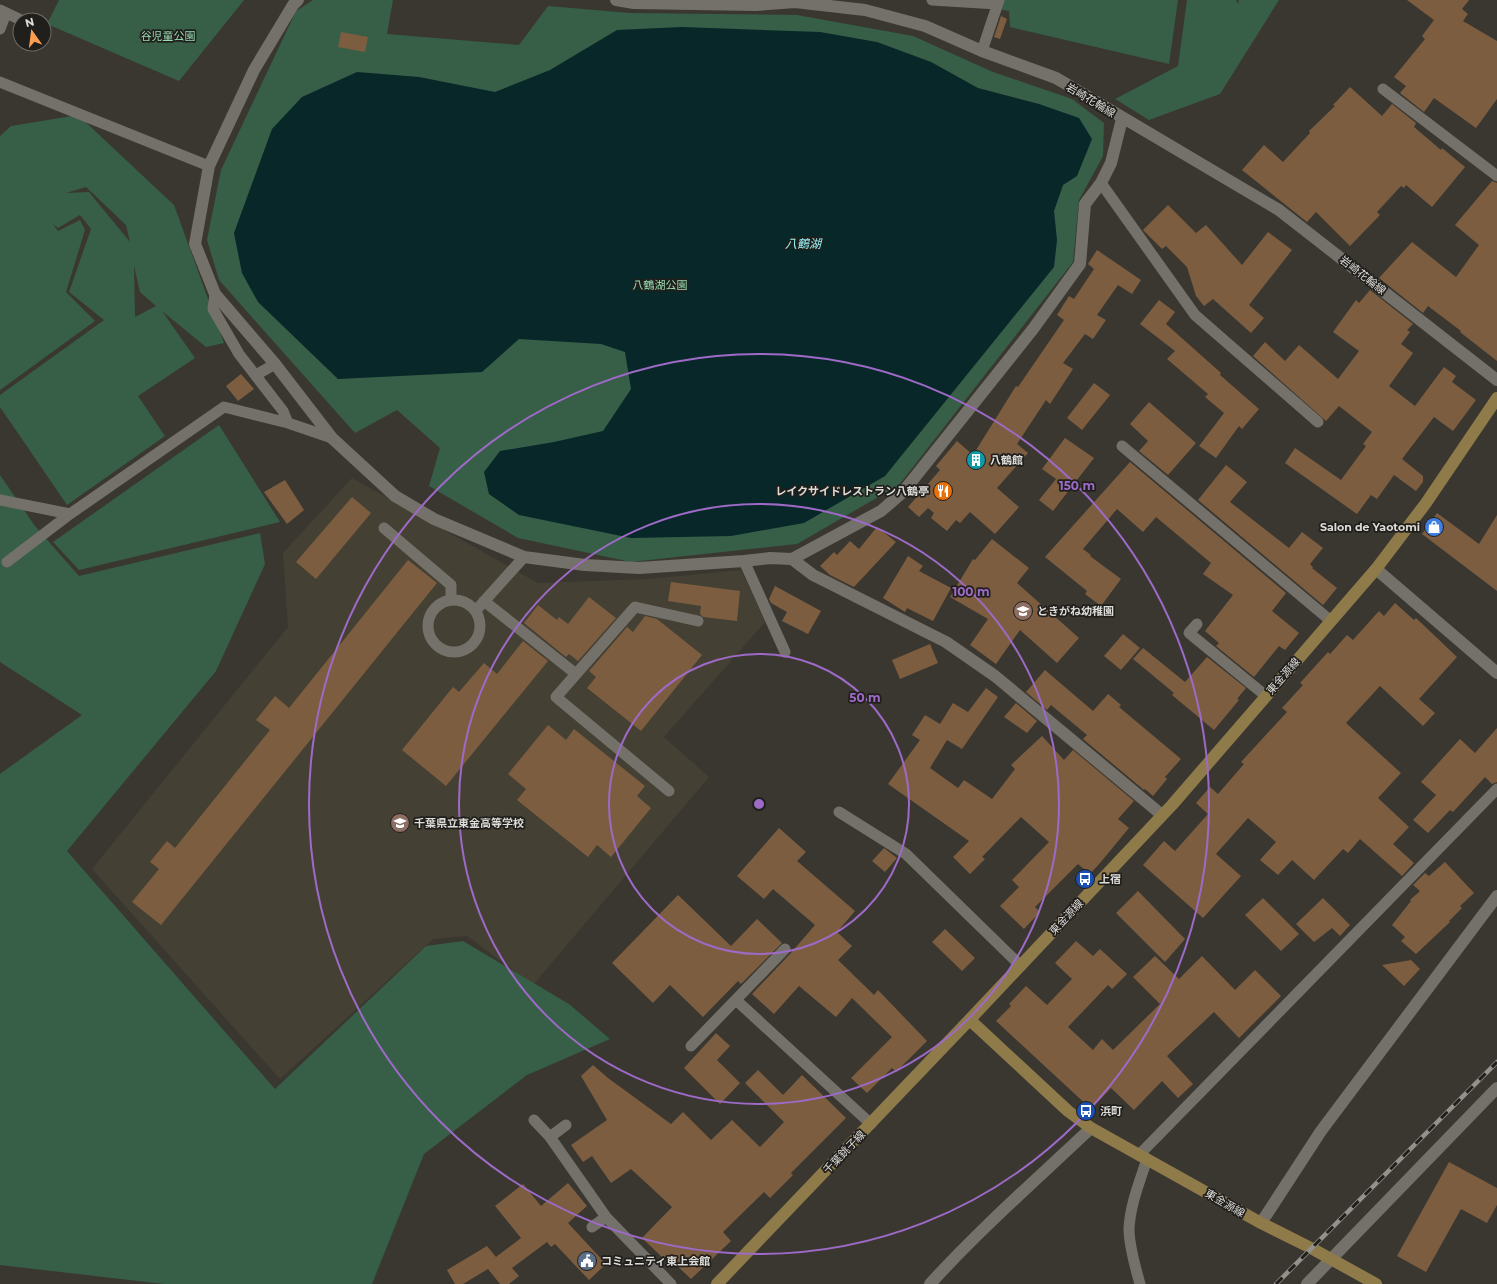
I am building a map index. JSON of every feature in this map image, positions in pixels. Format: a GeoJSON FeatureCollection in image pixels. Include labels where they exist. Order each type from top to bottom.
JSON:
{"type":"FeatureCollection","features":[{"type":"Feature","properties":{"kind":"main road","name":"東金源線"},"geometry":{"type":"LineString","coordinates":[[1376,1284],[1261,1223],[1091,1128],[1068,1111],[970,1020],[1162,815],[1376,568],[1426,503],[1497,398]]}},
{"type":"Feature","properties":{"kind":"main road","name":"千葉銚子線"},"geometry":{"type":"LineString","coordinates":[[717,1284],[970,1020]]}},
{"type":"Feature","properties":{"kind":"street"},"geometry":{"type":"LineString","coordinates":[[298,0],[254,70],[209,166],[195,244],[215,294],[275,364],[332,438],[395,496],[434,519],[524,556],[585,565],[639,568],[744,562],[770,558],[792,559],[881,510],[903,492],[1033,329],[1080,264],[1085,204],[1101,184],[1111,163],[1122,118]]}},
{"type":"Feature","properties":{"kind":"street","name":"岩崎花輪線"},"geometry":{"type":"LineString","coordinates":[[616,0],[634,3],[654,2],[756,5],[795,2],[864,10],[925,26],[982,51],[1056,78],[1280,210],[1497,380]]}},
{"type":"Feature","properties":{"kind":"street"},"geometry":{"type":"LineString","coordinates":[[792,559],[813,576],[952,646],[994,676],[1162,815]]}},
{"type":"Feature","properties":{"kind":"street"},"geometry":{"type":"LineString","coordinates":[[1376,568],[1497,673]]}},
{"type":"Feature","properties":{"kind":"street"},"geometry":{"type":"LineString","coordinates":[[1261,1223],[1321,1131],[1497,896]]}},
{"type":"Feature","properties":{"kind":"street"},"geometry":{"type":"LineString","coordinates":[[1307,1284],[1497,1088]]}},
{"type":"Feature","properties":{"kind":"street"},"geometry":{"type":"LineString","coordinates":[[930,1284],[946,1266],[1091,1128]]}},
{"type":"Feature","properties":{"kind":"lane"},"geometry":{"type":"LineString","coordinates":[[932,0],[998,2],[982,51]]}},
{"type":"Feature","properties":{"kind":"lane"},"geometry":{"type":"LineString","coordinates":[[0,29],[3,11],[12,16]]}},
{"type":"Feature","properties":{"kind":"lane"},"geometry":{"type":"LineString","coordinates":[[0,82],[209,166]]}},
{"type":"Feature","properties":{"kind":"lane"},"geometry":{"type":"LineString","coordinates":[[1383,89],[1497,176]]}},
{"type":"Feature","properties":{"kind":"lane"},"geometry":{"type":"LineString","coordinates":[[1101,184],[1195,314],[1318,422]]}},
{"type":"Feature","properties":{"kind":"lane"},"geometry":{"type":"LineString","coordinates":[[215,294],[213,309],[239,354],[283,412],[288,423]]}},
{"type":"Feature","properties":{"kind":"lane"},"geometry":{"type":"LineString","coordinates":[[256,375],[275,364]]}},
{"type":"Feature","properties":{"kind":"lane"},"geometry":{"type":"LineString","coordinates":[[7,562],[70,514],[224,407],[288,423],[332,438]]}},
{"type":"Feature","properties":{"kind":"lane"},"geometry":{"type":"LineString","coordinates":[[1122,446],[1331,621]]}},
{"type":"Feature","properties":{"kind":"lane"},"geometry":{"type":"LineString","coordinates":[[0,500],[70,514]]}},
{"type":"Feature","properties":{"kind":"lane"},"geometry":{"type":"LineString","coordinates":[[384,528],[450,585],[451,600]]}},
{"type":"Feature","properties":{"kind":"lane"},"geometry":{"type":"LineString","coordinates":[[475,610],[524,556]]}},
{"type":"Feature","properties":{"kind":"lane"},"geometry":{"type":"LineString","coordinates":[[744,562],[785,652]]}},
{"type":"Feature","properties":{"kind":"lane"},"geometry":{"type":"LineString","coordinates":[[451,600],[469,604],[475,610],[480,618],[481,627],[479,636],[474,644],[458,652],[449,652],[440,648],[434,642],[429,634],[428,625],[430,616],[435,608],[442,603],[451,600]]}},
{"type":"Feature","properties":{"kind":"lane"},"geometry":{"type":"LineString","coordinates":[[484,601],[576,674]]}},
{"type":"Feature","properties":{"kind":"lane"},"geometry":{"type":"LineString","coordinates":[[669,791],[556,697],[635,607],[698,621]]}},
{"type":"Feature","properties":{"kind":"lane"},"geometry":{"type":"LineString","coordinates":[[1197,624],[1189,633],[1266,696]]}},
{"type":"Feature","properties":{"kind":"lane"},"geometry":{"type":"LineString","coordinates":[[1140,1284],[1135,1269],[1129,1229],[1143,1157],[1497,788]]}},
{"type":"Feature","properties":{"kind":"lane"},"geometry":{"type":"LineString","coordinates":[[839,812],[906,854],[1021,966]]}},
{"type":"Feature","properties":{"kind":"lane"},"geometry":{"type":"LineString","coordinates":[[691,1046],[785,949]]}},
{"type":"Feature","properties":{"kind":"lane"},"geometry":{"type":"LineString","coordinates":[[736,1000],[871,1124]]}},
{"type":"Feature","properties":{"kind":"lane"},"geometry":{"type":"LineString","coordinates":[[534,1120],[550,1138],[606,1217],[671,1284]]}},
{"type":"Feature","properties":{"kind":"lane"},"geometry":{"type":"LineString","coordinates":[[550,1138],[566,1125]]}},
{"type":"Feature","properties":{"kind":"lane"},"geometry":{"type":"LineString","coordinates":[[592,1227],[606,1217]]}},
{"type":"Feature","properties":{"kind":"shaded area","name":"千葉県立東金高等学校"},"geometry":{"type":"Polygon","coordinates":[[[352,478],[538,583],[649,579],[741,570],[765,622],[664,737],[709,777],[533,985],[467,936],[433,939],[280,1079],[92,869],[288,627],[283,553],[352,478]]]}},
{"type":"Feature","properties":{"kind":"green space","name":"谷児童公園"},"geometry":{"type":"Polygon","coordinates":[[[59,0],[244,0],[179,81],[52,26],[52,14],[59,0]]]}},
{"type":"Feature","properties":{"kind":"green space","name":"八鶴湖"},"geometry":{"type":"Polygon","coordinates":[[[313,0],[393,0],[387,34],[519,45],[548,6],[630,13],[797,15],[913,36],[993,72],[1072,99],[1104,123],[1103,156],[1079,200],[1073,262],[899,485],[797,544],[631,562],[518,538],[429,486],[440,448],[397,410],[355,433],[219,280],[207,240],[221,170],[296,11],[313,0]]]}},
{"type":"Feature","properties":{"kind":"green space"},"geometry":{"type":"Polygon","coordinates":[[[946,0],[1178,0],[1169,64],[1010,27],[1009,11],[946,0]]]}},
{"type":"Feature","properties":{"kind":"green space"},"geometry":{"type":"Polygon","coordinates":[[[1187,0],[1236,0],[1238,4],[1239,0],[1279,0],[1220,94],[1149,120],[1115,99],[1178,66],[1187,0]]]}},
{"type":"Feature","properties":{"kind":"green space"},"geometry":{"type":"Polygon","coordinates":[[[78,115],[174,205],[224,343],[206,347],[162,311],[195,358],[138,396],[165,436],[67,505],[0,407],[0,395],[104,320],[69,292],[91,229],[80,215],[58,228],[53,224],[58,231],[80,220],[85,230],[66,292],[95,321],[0,390],[0,136],[11,126],[78,115]],[[86,187],[66,193],[89,192],[130,242],[126,225],[86,187]],[[134,266],[135,317],[156,306],[140,292],[134,266]]]}},
{"type":"Feature","properties":{"kind":"green space"},"geometry":{"type":"Polygon","coordinates":[[[219,425],[280,522],[79,570],[53,542],[219,425]]]}},
{"type":"Feature","properties":{"kind":"green space"},"geometry":{"type":"Polygon","coordinates":[[[0,475],[35,526],[79,576],[260,533],[265,564],[216,671],[67,851],[275,1089],[426,946],[463,941],[569,1004],[610,1039],[527,1075],[424,1154],[372,1284],[164,1284],[0,1265],[0,774],[82,715],[0,662],[0,475]]]}},
{"type":"Feature","properties":{"kind":"water","name":"八鶴湖"},"geometry":{"type":"Polygon","coordinates":[[[682,27],[820,32],[877,42],[931,62],[978,88],[1039,104],[1079,118],[1092,139],[1077,176],[1063,185],[1054,211],[1057,240],[1054,267],[885,476],[804,523],[731,536],[631,538],[519,515],[489,494],[484,472],[500,451],[554,442],[603,431],[631,389],[625,352],[601,344],[519,339],[482,372],[338,379],[258,302],[242,273],[234,233],[272,129],[302,97],[357,72],[419,77],[495,92],[550,70],[617,30],[682,27]]]}},
{"type":"Feature","properties":{"kind":"building"},"geometry":{"type":"Polygon","coordinates":[[[1407,0],[1469,0],[1462,9],[1468,14],[1463,21],[1497,41],[1497,99],[1476,128],[1434,98],[1424,112],[1400,93],[1406,86],[1394,77],[1425,39],[1422,36],[1434,20],[1407,0]]]}},
{"type":"Feature","properties":{"kind":"building"},"geometry":{"type":"Polygon","coordinates":[[[1001,16],[1007,19],[1000,39],[994,37],[1001,16]]]}},
{"type":"Feature","properties":{"kind":"building"},"geometry":{"type":"Polygon","coordinates":[[[341,32],[368,37],[365,52],[338,47],[341,32]]]}},
{"type":"Feature","properties":{"kind":"building"},"geometry":{"type":"Polygon","coordinates":[[[1350,87],[1382,116],[1392,104],[1416,123],[1414,127],[1441,150],[1442,148],[1465,167],[1432,207],[1406,185],[1404,188],[1401,186],[1377,212],[1380,215],[1350,246],[1316,212],[1307,222],[1242,170],[1264,145],[1283,162],[1310,133],[1309,131],[1335,106],[1333,105],[1350,87]]]}},
{"type":"Feature","properties":{"kind":"building"},"geometry":{"type":"Polygon","coordinates":[[[1492,181],[1497,183],[1497,361],[1428,306],[1423,313],[1379,278],[1412,242],[1456,277],[1479,245],[1455,225],[1492,181]]]}},
{"type":"Feature","properties":{"kind":"building"},"geometry":{"type":"Polygon","coordinates":[[[1168,205],[1196,233],[1206,225],[1242,265],[1268,232],[1292,250],[1249,305],[1264,318],[1251,333],[1213,299],[1204,306],[1196,296],[1187,267],[1166,246],[1162,249],[1143,230],[1168,205]]]}},
{"type":"Feature","properties":{"kind":"building"},"geometry":{"type":"Polygon","coordinates":[[[1097,250],[1141,280],[1132,294],[1118,285],[1097,315],[1106,320],[1093,339],[1085,334],[1063,363],[1073,369],[1050,404],[1046,400],[1017,444],[1028,453],[997,488],[1019,507],[995,534],[970,512],[960,523],[956,520],[947,531],[931,518],[934,513],[928,508],[919,517],[908,507],[940,470],[936,466],[957,441],[973,455],[1016,386],[1018,387],[1064,320],[1057,315],[1069,296],[1074,299],[1094,269],[1088,264],[1097,250]]]}},
{"type":"Feature","properties":{"kind":"building"},"geometry":{"type":"Polygon","coordinates":[[[1370,290],[1413,324],[1407,330],[1410,332],[1401,344],[1413,353],[1389,386],[1415,406],[1444,367],[1456,376],[1452,382],[1476,400],[1453,431],[1434,417],[1402,459],[1423,476],[1423,482],[1416,491],[1394,475],[1377,499],[1371,495],[1357,514],[1285,463],[1295,448],[1341,480],[1366,446],[1363,444],[1372,432],[1339,406],[1326,421],[1253,356],[1265,342],[1285,361],[1299,345],[1338,379],[1359,351],[1333,332],[1356,300],[1359,303],[1370,290]]]}},
{"type":"Feature","properties":{"kind":"building"},"geometry":{"type":"Polygon","coordinates":[[[1159,300],[1175,312],[1166,324],[1221,373],[1220,375],[1259,409],[1242,429],[1239,426],[1216,458],[1199,446],[1224,413],[1205,397],[1208,394],[1167,359],[1175,351],[1140,324],[1159,300]]]}},
{"type":"Feature","properties":{"kind":"building"},"geometry":{"type":"Polygon","coordinates":[[[241,374],[254,389],[238,401],[226,386],[241,374]]]}},
{"type":"Feature","properties":{"kind":"building"},"geometry":{"type":"Polygon","coordinates":[[[1094,383],[1110,395],[1082,430],[1067,418],[1094,383]]]}},
{"type":"Feature","properties":{"kind":"building"},"geometry":{"type":"Polygon","coordinates":[[[1149,402],[1196,443],[1168,475],[1139,451],[1148,441],[1130,424],[1149,402]]]}},
{"type":"Feature","properties":{"kind":"building"},"geometry":{"type":"Polygon","coordinates":[[[1065,438],[1094,458],[1053,511],[1039,500],[1056,479],[1042,469],[1065,438]]]}},
{"type":"Feature","properties":{"kind":"building"},"geometry":{"type":"Polygon","coordinates":[[[1130,462],[1286,593],[1272,611],[1299,633],[1285,650],[1279,646],[1254,677],[1216,646],[1219,643],[1205,631],[1233,595],[1203,574],[1211,563],[1156,517],[1143,532],[1117,509],[1083,549],[1121,579],[1101,606],[1085,594],[1087,591],[1045,557],[1130,462]]]}},
{"type":"Feature","properties":{"kind":"building"},"geometry":{"type":"Polygon","coordinates":[[[1226,465],[1247,482],[1230,502],[1289,548],[1302,532],[1323,548],[1310,564],[1313,567],[1312,568],[1337,588],[1323,605],[1198,500],[1226,465]]]}},
{"type":"Feature","properties":{"kind":"building"},"geometry":{"type":"Polygon","coordinates":[[[285,480],[304,510],[287,524],[264,492],[285,480]]]}},
{"type":"Feature","properties":{"kind":"building"},"geometry":{"type":"Polygon","coordinates":[[[352,497],[371,513],[316,579],[296,562],[352,497]]]}},
{"type":"Feature","properties":{"kind":"building"},"geometry":{"type":"Polygon","coordinates":[[[1437,513],[1479,544],[1497,515],[1497,591],[1422,534],[1437,513]]]}},
{"type":"Feature","properties":{"kind":"building"},"geometry":{"type":"Polygon","coordinates":[[[877,527],[896,542],[854,587],[830,575],[820,566],[834,552],[837,555],[850,541],[859,549],[877,527]]]}},
{"type":"Feature","properties":{"kind":"building"},"geometry":{"type":"Polygon","coordinates":[[[992,539],[1029,568],[1017,583],[1079,638],[1057,663],[1020,630],[996,664],[970,645],[988,619],[950,597],[973,559],[975,560],[992,539]]]}},
{"type":"Feature","properties":{"kind":"building"},"geometry":{"type":"Polygon","coordinates":[[[908,556],[923,566],[919,571],[951,588],[933,621],[907,608],[905,612],[883,598],[908,556]]]}},
{"type":"Feature","properties":{"kind":"building"},"geometry":{"type":"Polygon","coordinates":[[[408,560],[437,583],[161,925],[132,902],[159,869],[150,862],[167,841],[175,848],[270,730],[256,720],[275,696],[289,708],[408,560]]]}},
{"type":"Feature","properties":{"kind":"building"},"geometry":{"type":"Polygon","coordinates":[[[671,582],[740,591],[737,621],[703,617],[700,614],[701,606],[668,601],[671,582]]]}},
{"type":"Feature","properties":{"kind":"building"},"geometry":{"type":"Polygon","coordinates":[[[775,586],[821,611],[808,634],[782,621],[787,612],[771,603],[769,599],[775,586]]]}},
{"type":"Feature","properties":{"kind":"building"},"geometry":{"type":"Polygon","coordinates":[[[589,597],[616,618],[578,661],[569,654],[566,657],[524,623],[538,605],[557,620],[559,617],[568,624],[589,597]]]}},
{"type":"Feature","properties":{"kind":"building"},"geometry":{"type":"Polygon","coordinates":[[[1395,603],[1414,620],[1416,618],[1457,657],[1419,699],[1435,713],[1423,726],[1380,686],[1346,723],[1401,773],[1378,798],[1409,827],[1393,844],[1414,863],[1402,876],[1360,839],[1348,853],[1343,849],[1314,880],[1292,860],[1278,875],[1260,860],[1276,842],[1248,818],[1216,854],[1241,876],[1203,918],[1143,865],[1164,841],[1175,851],[1208,814],[1196,803],[1210,787],[1218,794],[1244,764],[1241,762],[1287,712],[1282,708],[1303,685],[1300,683],[1328,652],[1330,654],[1347,635],[1353,640],[1379,611],[1384,616],[1395,603]]]}},
{"type":"Feature","properties":{"kind":"building"},"geometry":{"type":"Polygon","coordinates":[[[645,616],[657,619],[702,655],[641,731],[587,688],[596,677],[589,671],[627,627],[633,632],[645,616]]]}},
{"type":"Feature","properties":{"kind":"building"},"geometry":{"type":"Polygon","coordinates":[[[1123,634],[1140,648],[1121,670],[1104,656],[1123,634]]]}},
{"type":"Feature","properties":{"kind":"building"},"geometry":{"type":"Polygon","coordinates":[[[523,641],[548,661],[446,786],[402,750],[453,687],[459,692],[484,663],[497,674],[523,641]]]}},
{"type":"Feature","properties":{"kind":"building"},"geometry":{"type":"Polygon","coordinates":[[[930,644],[938,663],[900,679],[892,660],[930,644]]]}},
{"type":"Feature","properties":{"kind":"building"},"geometry":{"type":"Polygon","coordinates":[[[1143,648],[1185,682],[1207,657],[1246,688],[1237,699],[1239,700],[1214,730],[1172,695],[1174,693],[1133,659],[1143,648]]]}},
{"type":"Feature","properties":{"kind":"building"},"geometry":{"type":"Polygon","coordinates":[[[1045,670],[1093,711],[1108,694],[1121,705],[1119,707],[1181,759],[1165,777],[1167,779],[1153,796],[1083,739],[1087,735],[1051,705],[1047,710],[1026,692],[1045,670]]]}},
{"type":"Feature","properties":{"kind":"building"},"geometry":{"type":"Polygon","coordinates":[[[986,688],[998,697],[962,749],[947,740],[930,768],[958,788],[964,780],[992,799],[1015,769],[1011,765],[1042,736],[1064,760],[1073,750],[1134,801],[1118,819],[1129,828],[1100,863],[1090,874],[1078,864],[1035,907],[1040,912],[1024,929],[1000,906],[1019,887],[1012,880],[1049,842],[1021,817],[982,857],[985,859],[970,874],[953,857],[969,841],[888,784],[920,740],[912,735],[925,715],[940,724],[953,703],[968,712],[986,688]]]}},
{"type":"Feature","properties":{"kind":"building"},"geometry":{"type":"Polygon","coordinates":[[[1016,703],[1037,721],[1027,733],[1004,717],[1016,703]]]}},
{"type":"Feature","properties":{"kind":"building"},"geometry":{"type":"Polygon","coordinates":[[[548,725],[566,740],[574,729],[645,786],[637,796],[651,808],[611,857],[597,845],[588,857],[517,800],[526,789],[508,774],[548,725]]]}},
{"type":"Feature","properties":{"kind":"building"},"geometry":{"type":"Polygon","coordinates":[[[1497,728],[1497,782],[1492,784],[1485,777],[1453,812],[1450,810],[1428,833],[1413,820],[1436,795],[1421,782],[1460,739],[1475,753],[1497,728]]]}},
{"type":"Feature","properties":{"kind":"building"},"geometry":{"type":"Polygon","coordinates":[[[779,828],[806,852],[797,861],[855,911],[837,932],[852,946],[838,960],[874,995],[878,990],[927,1041],[896,1072],[892,1068],[867,1093],[851,1078],[892,1037],[852,998],[836,1017],[799,986],[774,1014],[752,994],[815,925],[773,889],[764,899],[737,876],[779,828]]]}},
{"type":"Feature","properties":{"kind":"building"},"geometry":{"type":"Polygon","coordinates":[[[884,848],[897,858],[885,872],[872,861],[884,848]]]}},
{"type":"Feature","properties":{"kind":"building"},"geometry":{"type":"Polygon","coordinates":[[[1445,862],[1474,893],[1460,906],[1462,908],[1449,921],[1450,922],[1416,954],[1401,941],[1405,937],[1392,925],[1411,901],[1410,900],[1420,891],[1413,885],[1425,873],[1429,876],[1445,862]]]}},
{"type":"Feature","properties":{"kind":"building"},"geometry":{"type":"Polygon","coordinates":[[[1138,891],[1185,939],[1165,962],[1116,913],[1138,891]]]}},
{"type":"Feature","properties":{"kind":"building"},"geometry":{"type":"Polygon","coordinates":[[[678,895],[731,946],[757,919],[782,943],[741,984],[738,981],[703,1017],[670,985],[653,1003],[612,963],[678,895]]]}},
{"type":"Feature","properties":{"kind":"building"},"geometry":{"type":"Polygon","coordinates":[[[1263,898],[1299,934],[1281,951],[1245,915],[1263,898]]]}},
{"type":"Feature","properties":{"kind":"building"},"geometry":{"type":"Polygon","coordinates":[[[1323,898],[1350,925],[1340,936],[1332,928],[1314,942],[1296,924],[1323,898]]]}},
{"type":"Feature","properties":{"kind":"building"},"geometry":{"type":"Polygon","coordinates":[[[945,929],[975,958],[962,971],[932,942],[945,929]]]}},
{"type":"Feature","properties":{"kind":"building"},"geometry":{"type":"Polygon","coordinates":[[[1076,941],[1093,956],[1100,949],[1127,974],[1112,989],[1108,985],[1068,1027],[1093,1050],[1102,1039],[1113,1050],[1160,1004],[1133,977],[1155,956],[1179,979],[1202,956],[1235,990],[1255,970],[1281,996],[1239,1038],[1214,1012],[1167,1056],[1193,1084],[1178,1098],[1162,1081],[1134,1110],[1111,1088],[1091,1109],[996,1021],[1011,1006],[1009,1004],[1026,986],[1047,1005],[1072,979],[1055,963],[1076,941]]]}},
{"type":"Feature","properties":{"kind":"building"},"geometry":{"type":"Polygon","coordinates":[[[1411,960],[1420,969],[1404,986],[1382,965],[1411,960]]]}},
{"type":"Feature","properties":{"kind":"building"},"geometry":{"type":"Polygon","coordinates":[[[716,1033],[730,1046],[717,1060],[740,1083],[720,1104],[684,1068],[716,1033]]]}},
{"type":"Feature","properties":{"kind":"building"},"geometry":{"type":"Polygon","coordinates":[[[593,1065],[608,1078],[671,1124],[683,1112],[711,1140],[732,1120],[760,1147],[784,1122],[745,1083],[758,1070],[783,1095],[802,1075],[846,1118],[791,1173],[793,1175],[770,1198],[764,1192],[723,1232],[731,1241],[691,1279],[667,1256],[664,1259],[642,1238],[672,1207],[631,1169],[611,1183],[592,1156],[583,1162],[571,1145],[607,1120],[581,1076],[593,1065]]]}},
{"type":"Feature","properties":{"kind":"building"},"geometry":{"type":"Polygon","coordinates":[[[1449,1162],[1497,1188],[1497,1205],[1487,1223],[1461,1209],[1426,1272],[1397,1256],[1449,1162]]]}},
{"type":"Feature","properties":{"kind":"building"},"geometry":{"type":"Polygon","coordinates":[[[568,1183],[587,1206],[568,1223],[606,1264],[589,1280],[555,1244],[551,1247],[547,1242],[512,1268],[519,1276],[509,1284],[500,1284],[488,1269],[463,1284],[455,1284],[447,1270],[487,1246],[496,1257],[521,1238],[495,1206],[523,1184],[541,1206],[568,1183]]]}},
{"type":"Feature","properties":{"kind":"railway"},"geometry":{"type":"LineString","coordinates":[[1276,1284],[1497,1062]]}},
{"type":"Feature","properties":{"kind":"place","name":"八鶴館"},"geometry":{"type":"Point","coordinates":[976,460]}},
{"type":"Feature","properties":{"kind":"place","name":"レイクサイドレストラン八鶴亭"},"geometry":{"type":"Point","coordinates":[943,491]}},
{"type":"Feature","properties":{"kind":"place","name":"Salon de Yaotomi"},"geometry":{"type":"Point","coordinates":[1434,527]}},
{"type":"Feature","properties":{"kind":"place","name":"ときがね幼稚園"},"geometry":{"type":"Point","coordinates":[1023,611]}},
{"type":"Feature","properties":{"kind":"place","name":"千葉県立東金高等学校"},"geometry":{"type":"Point","coordinates":[400,823]}},
{"type":"Feature","properties":{"kind":"place","name":"上宿"},"geometry":{"type":"Point","coordinates":[1085,879]}},
{"type":"Feature","properties":{"kind":"place","name":"浜町"},"geometry":{"type":"Point","coordinates":[1086,1111]}},
{"type":"Feature","properties":{"kind":"place","name":"コミュニティ東上会館"},"geometry":{"type":"Point","coordinates":[587,1261]}},
{"type":"Feature","properties":{"kind":"park label","name":"八鶴湖公園"},"geometry":{"type":"Point","coordinates":[660,285]}}]}
